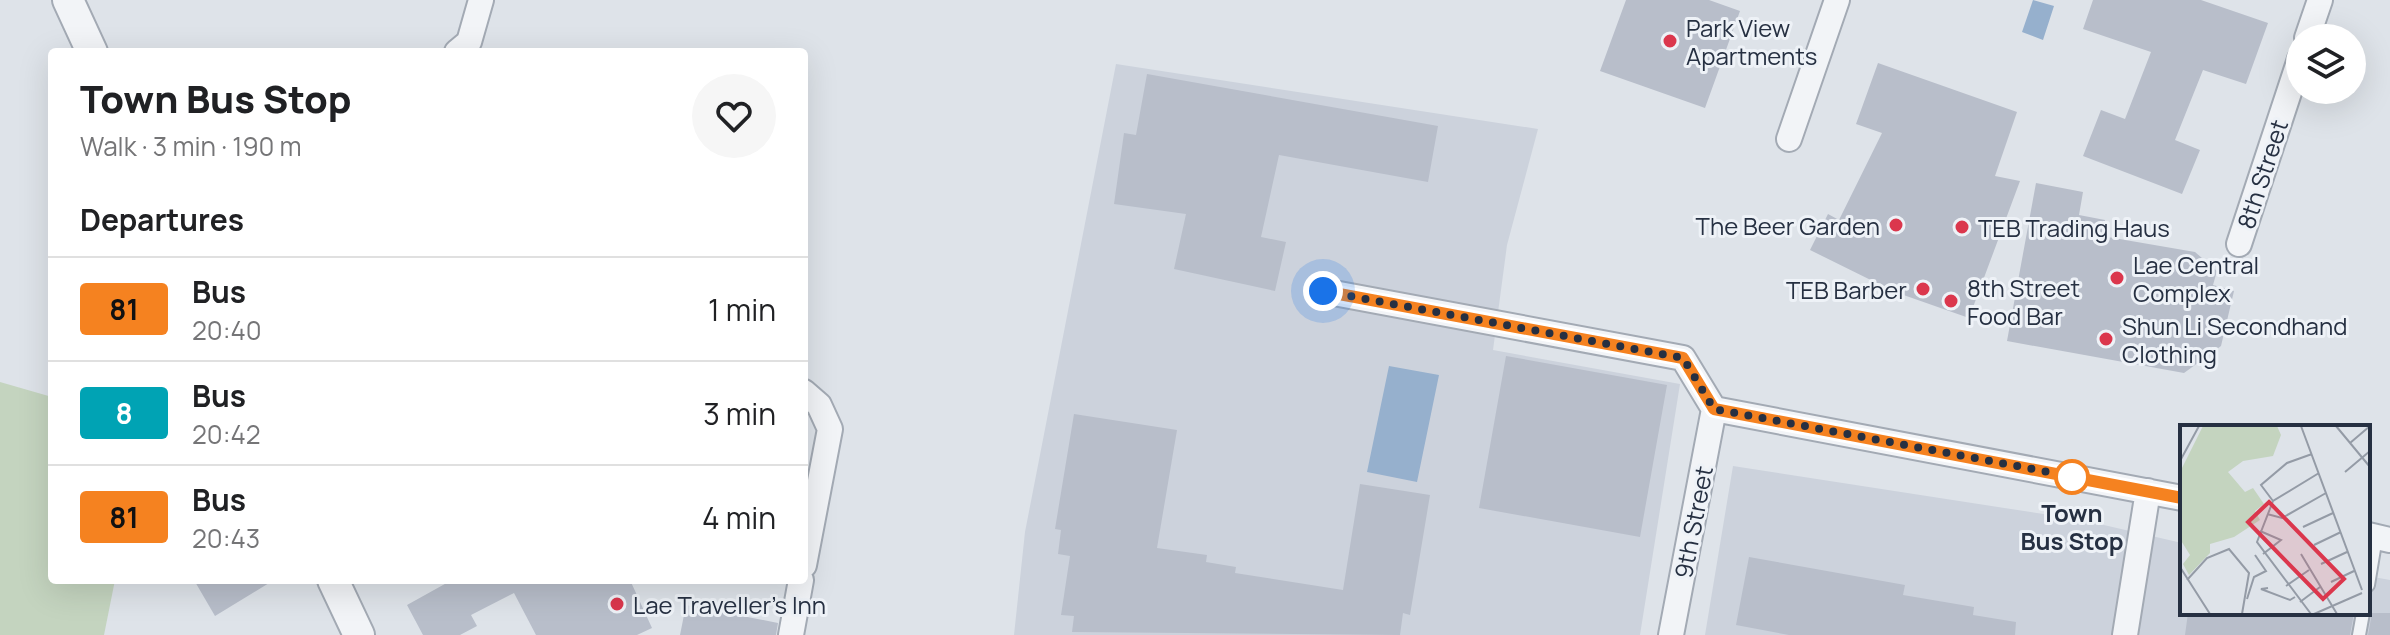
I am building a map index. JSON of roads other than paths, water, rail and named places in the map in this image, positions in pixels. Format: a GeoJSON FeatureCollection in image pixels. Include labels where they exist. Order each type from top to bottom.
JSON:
{"type":"FeatureCollection","features":[{"type":"Feature","properties":{"kind":"street"},"geometry":{"type":"LineString","coordinates":[[68,0],[90,48]]}},
{"type":"Feature","properties":{"kind":"street"},"geometry":{"type":"LineString","coordinates":[[462,48],[469,42],[481,0]]}},
{"type":"Feature","properties":{"kind":"street"},"geometry":{"type":"LineString","coordinates":[[1789,139],[1837,0]]}},
{"type":"Feature","properties":{"kind":"street"},"geometry":{"type":"LineString","coordinates":[[2312,24],[2320,0]]}},
{"type":"Feature","properties":{"kind":"street","name":"8th Street"},"geometry":{"type":"LineString","coordinates":[[2239,244],[2286,101]]}},
{"type":"Feature","properties":{"kind":"street"},"geometry":{"type":"LineString","coordinates":[[1323,291],[1683,358],[1714,409],[2180,498]]}},
{"type":"Feature","properties":{"kind":"street"},"geometry":{"type":"LineString","coordinates":[[808,395],[819,405],[830,429],[808,544]]}},
{"type":"Feature","properties":{"kind":"street","name":"9th Street"},"geometry":{"type":"LineString","coordinates":[[1671,635],[1714,409]]}},
{"type":"Feature","properties":{"kind":"street"},"geometry":{"type":"LineString","coordinates":[[2125,635],[2148,491]]}},
{"type":"Feature","properties":{"kind":"street"},"geometry":{"type":"LineString","coordinates":[[335,584],[359,635]]}},
{"type":"Feature","properties":{"kind":"street"},"geometry":{"type":"LineString","coordinates":[[791,635],[800,584]]}},
{"type":"Feature","properties":{"kind":"lane"},"geometry":{"type":"LineString","coordinates":[[2370,575],[2378,537]]}},
{"type":"Feature","properties":{"kind":"lane"},"geometry":{"type":"LineString","coordinates":[[2359,635],[2363,615]]}},
{"type":"Feature","properties":{"kind":"water"},"geometry":{"type":"Polygon","coordinates":[[[2033,0],[2054,6],[2043,40],[2022,32],[2033,0]]]}},
{"type":"Feature","properties":{"kind":"water"},"geometry":{"type":"Polygon","coordinates":[[[1389,366],[1439,375],[1417,482],[1367,472],[1389,366]]]}},
{"type":"Feature","properties":{"kind":"place","name":"Park View Apartments"},"geometry":{"type":"Point","coordinates":[1670,41]}},
{"type":"Feature","properties":{"kind":"place","name":"The Beer Garden"},"geometry":{"type":"Point","coordinates":[1896,225]}},
{"type":"Feature","properties":{"kind":"place","name":"TEB Trading Haus"},"geometry":{"type":"Point","coordinates":[1962,227]}},
{"type":"Feature","properties":{"kind":"place","name":"Lae Central Complex"},"geometry":{"type":"Point","coordinates":[2117,278]}},
{"type":"Feature","properties":{"kind":"place","name":"TEB Barber"},"geometry":{"type":"Point","coordinates":[1923,289]}},
{"type":"Feature","properties":{"kind":"place","name":"8th Street Food Bar"},"geometry":{"type":"Point","coordinates":[1951,301]}},
{"type":"Feature","properties":{"kind":"place","name":"Shun Li Secondhand Clothing"},"geometry":{"type":"Point","coordinates":[2106,339]}},
{"type":"Feature","properties":{"kind":"place","name":"Town Bus Stop"},"geometry":{"type":"Point","coordinates":[2072,477]}},
{"type":"Feature","properties":{"kind":"place","name":"Lae Traveller's Inn"},"geometry":{"type":"Point","coordinates":[617,604]}}]}
